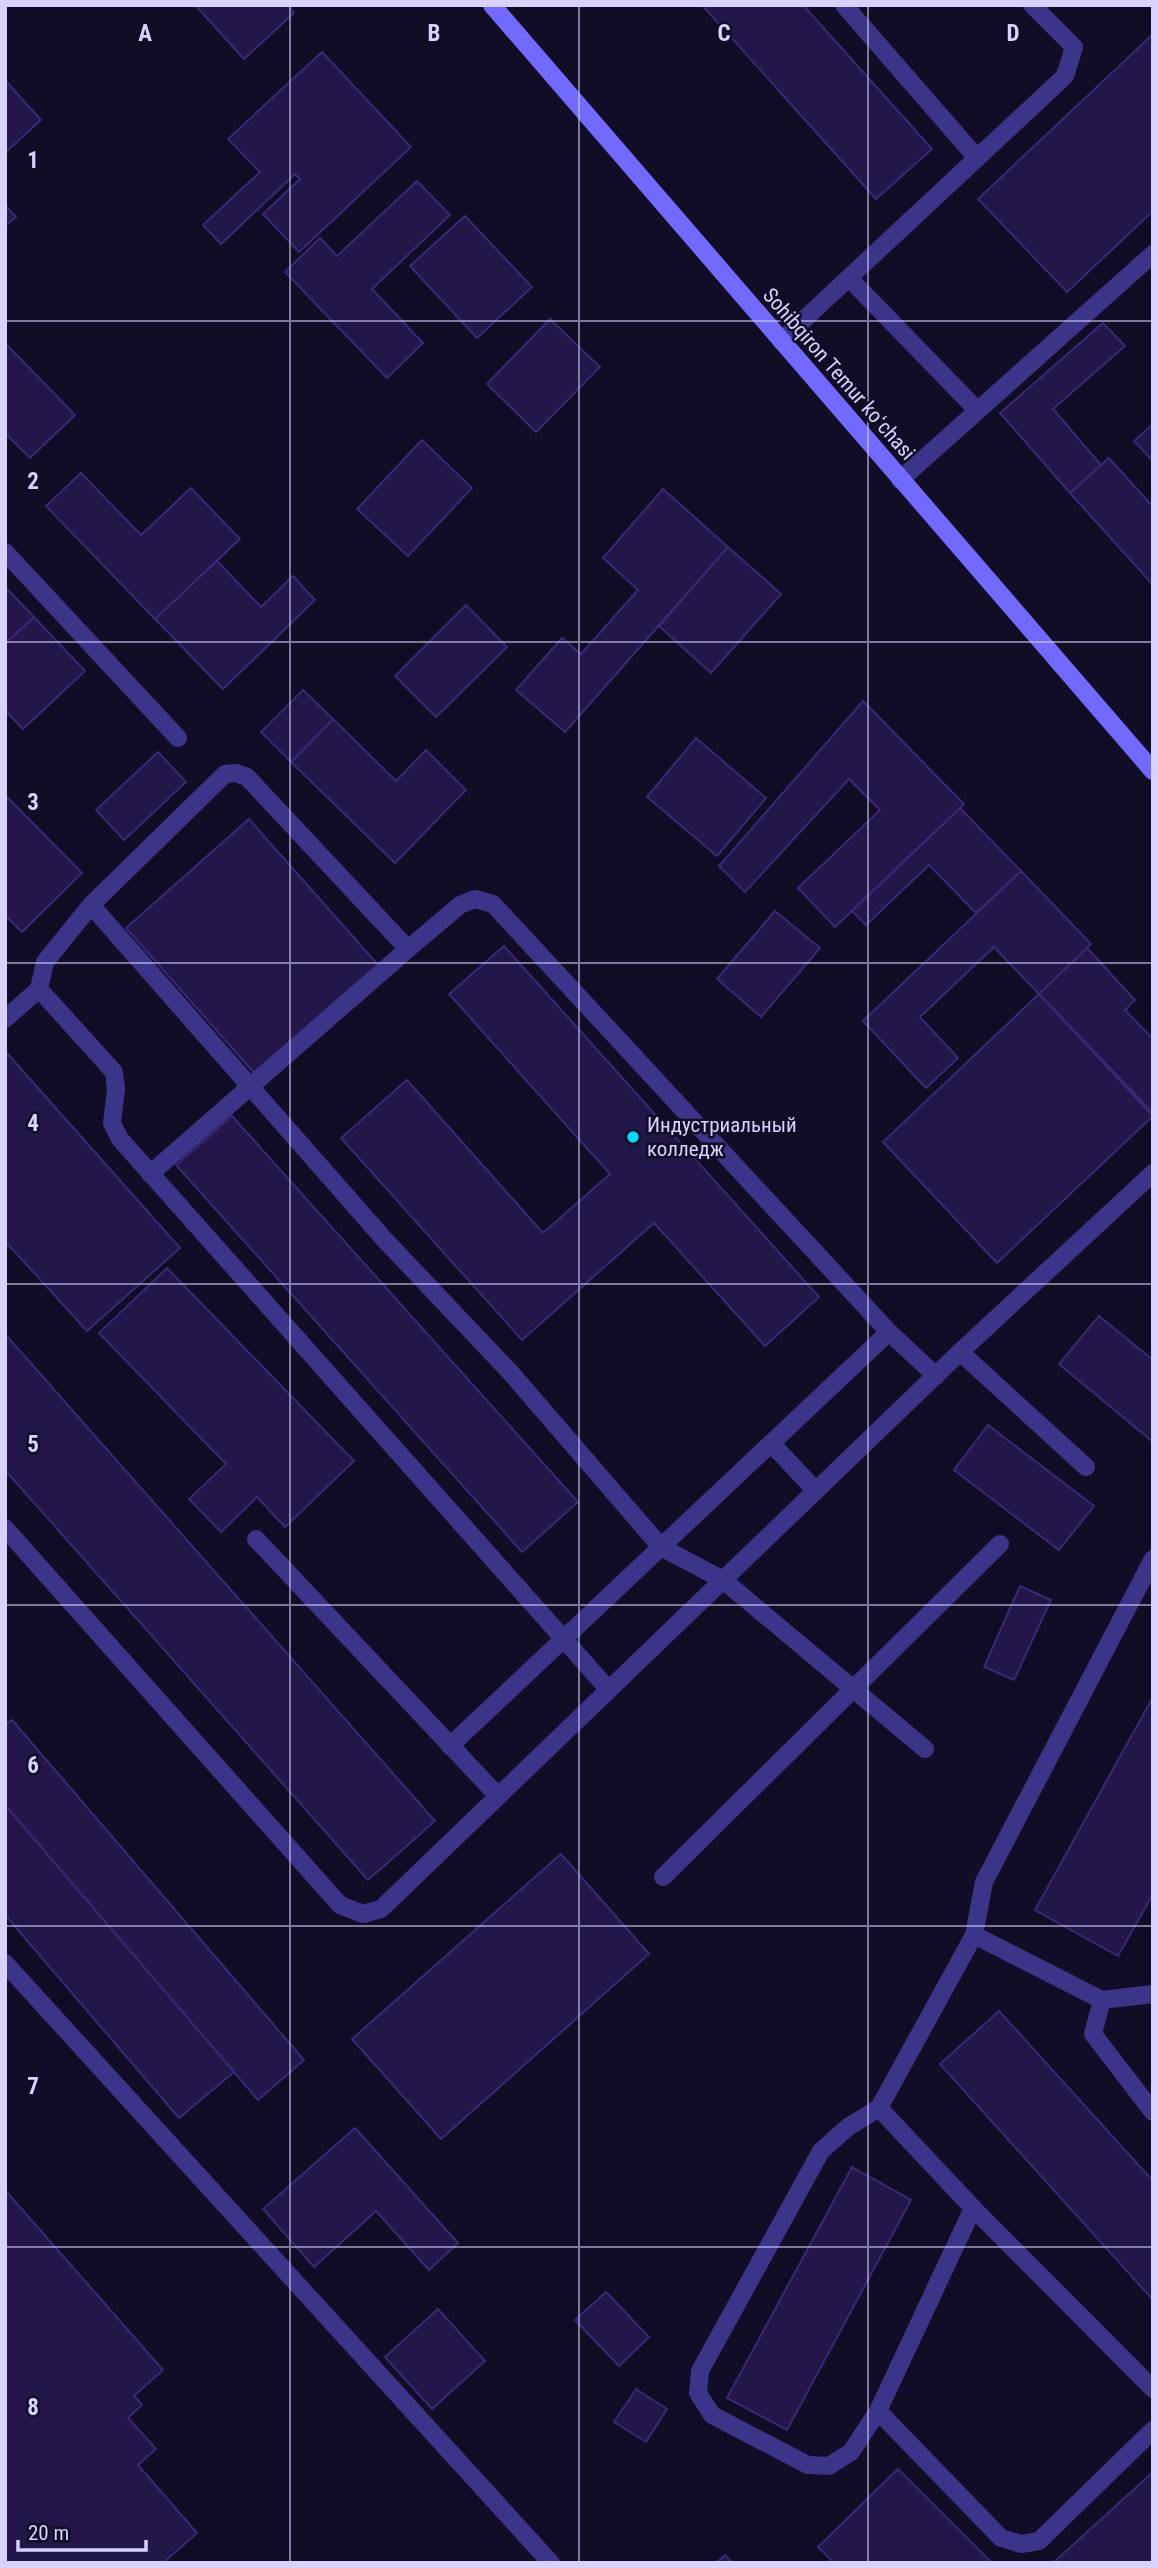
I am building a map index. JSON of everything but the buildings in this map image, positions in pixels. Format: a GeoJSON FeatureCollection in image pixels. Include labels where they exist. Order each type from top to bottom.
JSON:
{"type":"FeatureCollection","features":[{"type":"Feature","properties":{"kind":"main road","name":"Sohibqiron Temur koʻchasi"},"geometry":{"type":"LineString","coordinates":[[492,5],[1153,771]]}},
{"type":"Feature","properties":{"kind":"street"},"geometry":{"type":"LineString","coordinates":[[844,5],[977,158]]}},
{"type":"Feature","properties":{"kind":"street"},"geometry":{"type":"LineString","coordinates":[[781,341],[1065,76],[1074,47],[1032,5]]}},
{"type":"Feature","properties":{"kind":"street"},"geometry":{"type":"LineString","coordinates":[[900,480],[1153,254]]}},
{"type":"Feature","properties":{"kind":"street"},"geometry":{"type":"LineString","coordinates":[[849,278],[977,410]]}},
{"type":"Feature","properties":{"kind":"street"},"geometry":{"type":"LineString","coordinates":[[5,552],[178,738]]}},
{"type":"Feature","properties":{"kind":"street"},"geometry":{"type":"LineString","coordinates":[[5,1019],[39,989],[45,962],[91,905],[225,774],[236,773],[247,777],[408,949]]}},
{"type":"Feature","properties":{"kind":"street"},"geometry":{"type":"LineString","coordinates":[[150,1174],[408,949],[460,905],[475,899],[492,904],[889,1332],[936,1376]]}},
{"type":"Feature","properties":{"kind":"street"},"geometry":{"type":"LineString","coordinates":[[91,905],[384,1239],[510,1372],[661,1547],[723,1580],[925,1749]]}},
{"type":"Feature","properties":{"kind":"street"},"geometry":{"type":"LineString","coordinates":[[39,989],[114,1072],[116,1089],[112,1123],[120,1139],[609,1690]]}},
{"type":"Feature","properties":{"kind":"street"},"geometry":{"type":"LineString","coordinates":[[5,1528],[340,1905],[363,1914],[381,1909],[960,1352],[1153,1173]]}},
{"type":"Feature","properties":{"kind":"street"},"geometry":{"type":"LineString","coordinates":[[450,1746],[889,1332]]}},
{"type":"Feature","properties":{"kind":"street"},"geometry":{"type":"LineString","coordinates":[[960,1352],[1086,1467]]}},
{"type":"Feature","properties":{"kind":"street"},"geometry":{"type":"LineString","coordinates":[[771,1443],[816,1491]]}},
{"type":"Feature","properties":{"kind":"street"},"geometry":{"type":"LineString","coordinates":[[256,1539],[498,1796]]}},
{"type":"Feature","properties":{"kind":"street"},"geometry":{"type":"LineString","coordinates":[[663,1877],[1000,1544]]}},
{"type":"Feature","properties":{"kind":"street"},"geometry":{"type":"LineString","coordinates":[[973,2208],[878,2411],[851,2452],[829,2466],[808,2465],[712,2415],[698,2393],[700,2371],[821,2151],[848,2127],[879,2108],[974,1935],[984,1882],[1153,1559]]}},
{"type":"Feature","properties":{"kind":"street"},"geometry":{"type":"LineString","coordinates":[[974,1935],[1101,2000],[1153,1994]]}},
{"type":"Feature","properties":{"kind":"street"},"geometry":{"type":"LineString","coordinates":[[5,1963],[551,2563]]}},
{"type":"Feature","properties":{"kind":"street"},"geometry":{"type":"LineString","coordinates":[[1101,2000],[1093,2034],[1153,2112]]}},
{"type":"Feature","properties":{"kind":"street"},"geometry":{"type":"LineString","coordinates":[[879,2108],[973,2208],[1153,2389]]}},
{"type":"Feature","properties":{"kind":"street"},"geometry":{"type":"LineString","coordinates":[[878,2411],[1001,2538],[1021,2544],[1039,2541],[1153,2430]]}},
{"type":"Feature","properties":{"kind":"place","name":"Индустриальный колледж"},"geometry":{"type":"Point","coordinates":[633,1137]}}]}
